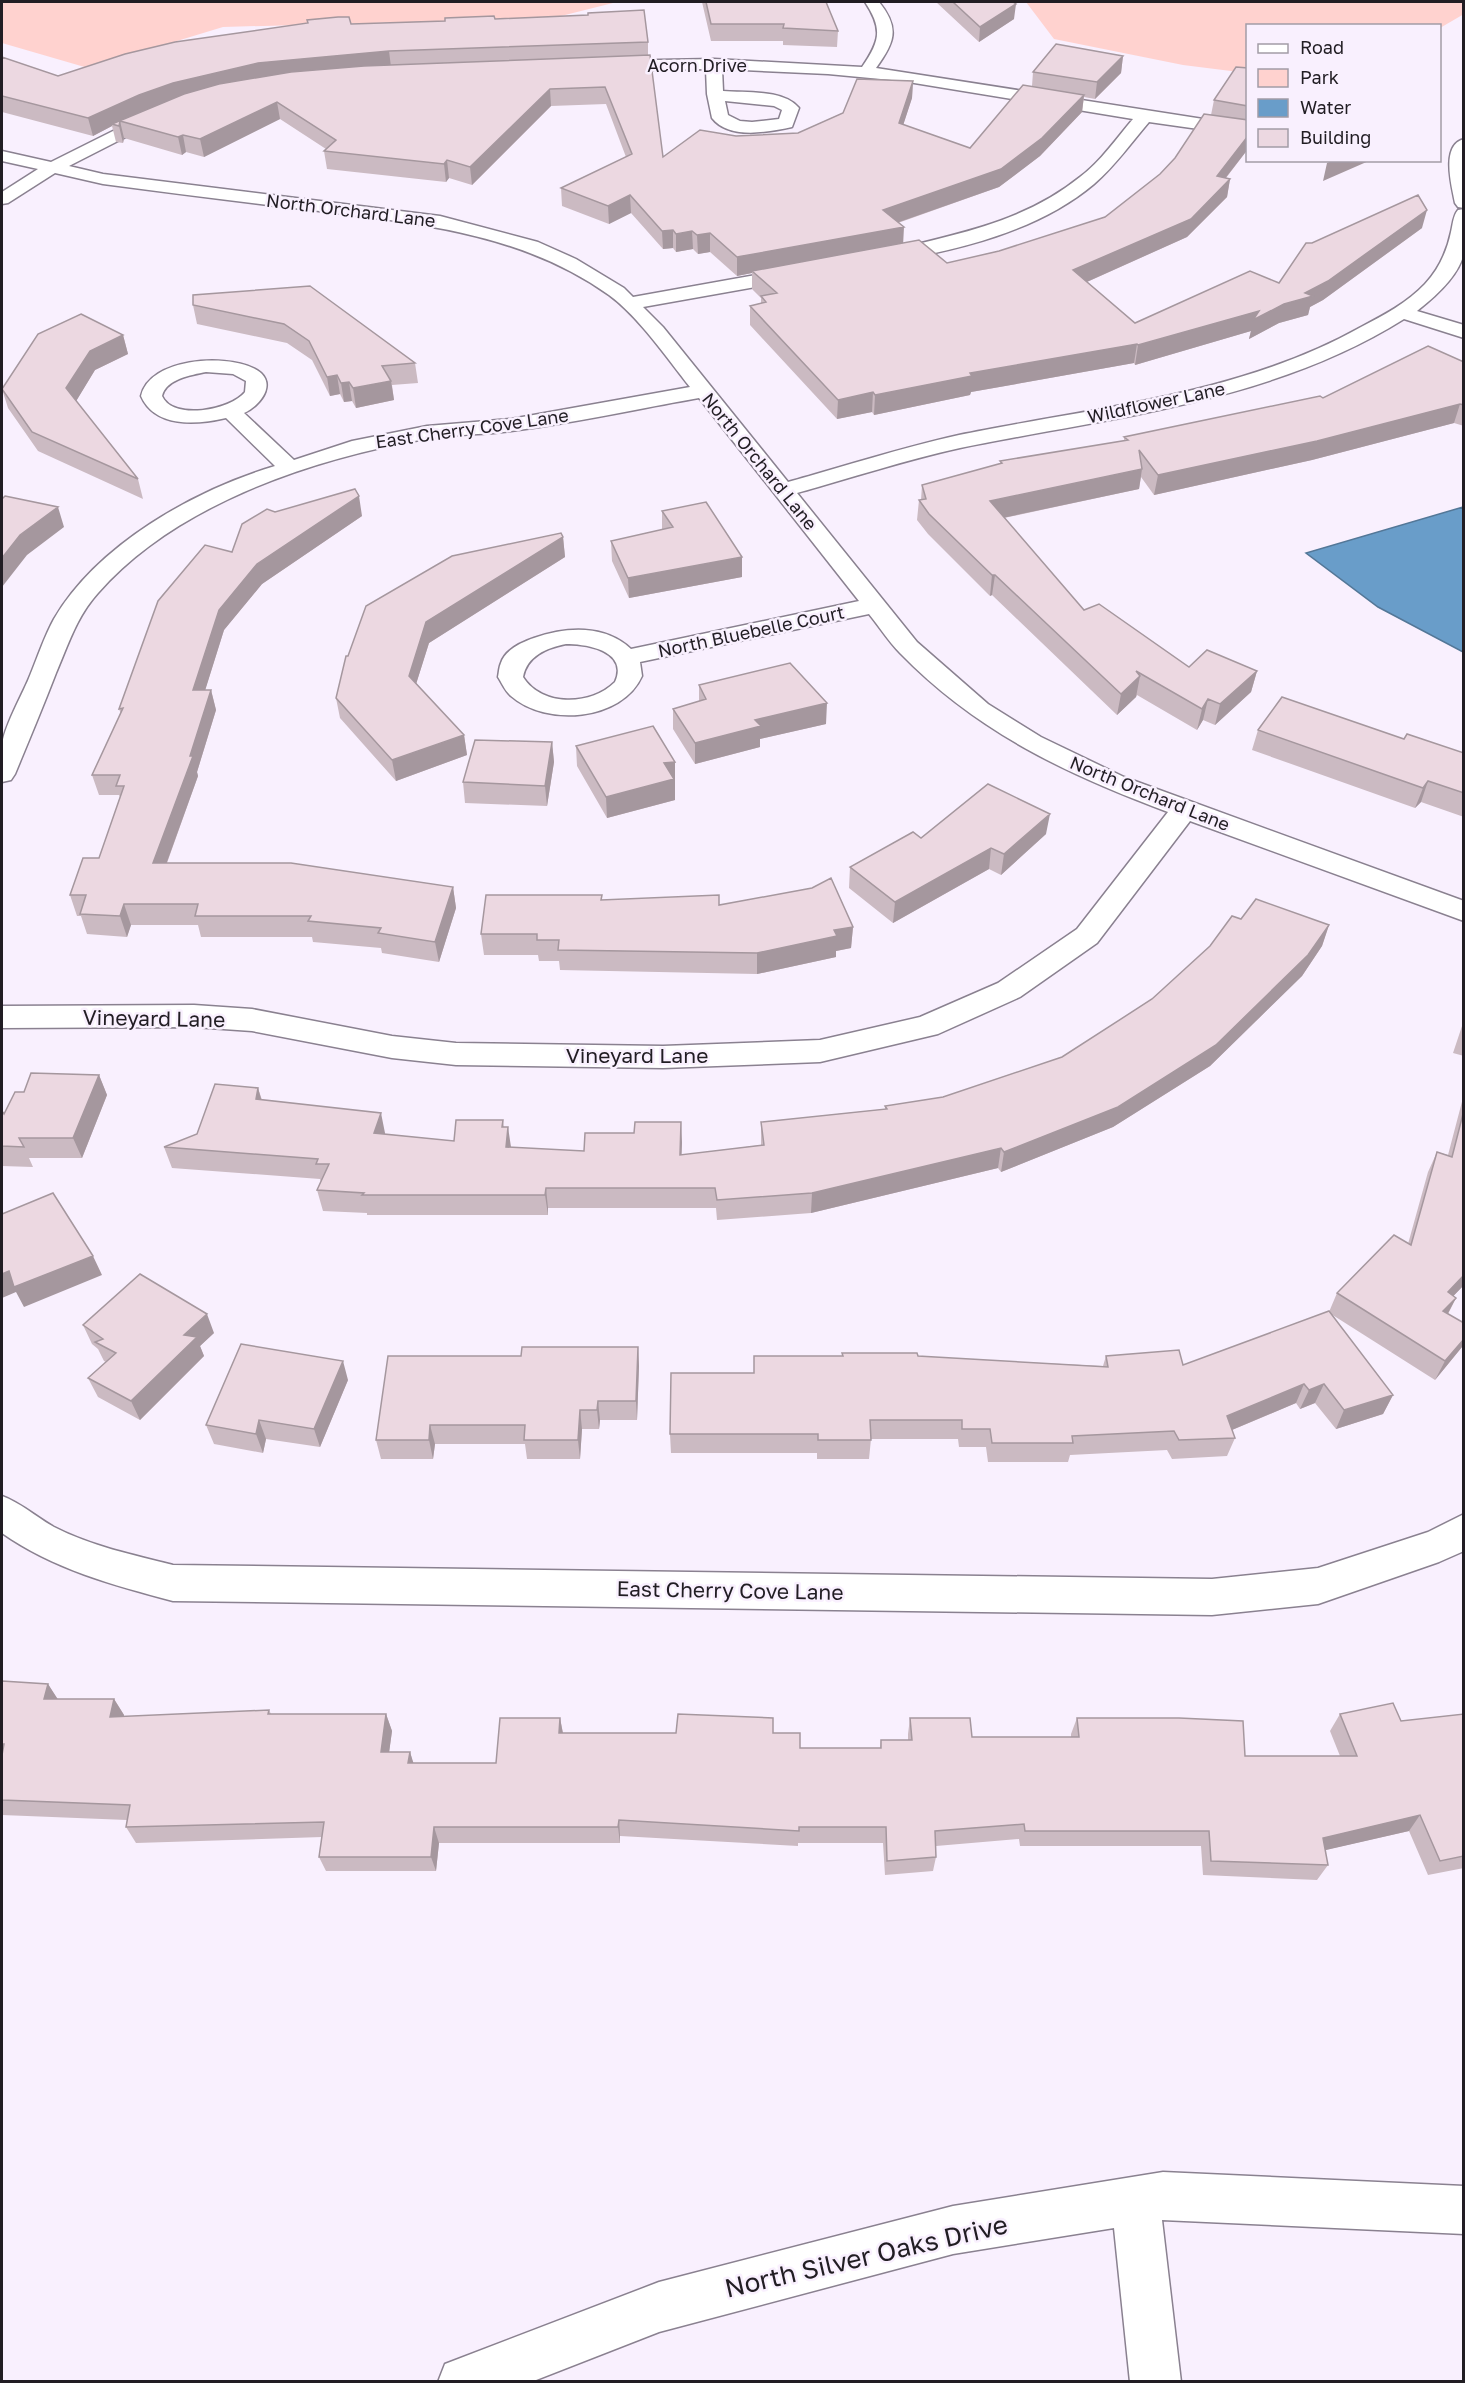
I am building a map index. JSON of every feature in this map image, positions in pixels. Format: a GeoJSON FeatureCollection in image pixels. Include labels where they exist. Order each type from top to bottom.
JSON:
{"type":"FeatureCollection","features":[{"type":"Feature","properties":{"kind":"street"},"geometry":{"type":"LineString","coordinates":[[866,72],[883,48],[886,29],[883,15],[872,2]]}},
{"type":"Feature","properties":{"kind":"street"},"geometry":{"type":"LineString","coordinates":[[714,64],[716,96]]}},
{"type":"Feature","properties":{"kind":"street","name":"Acorn Drive"},"geometry":{"type":"LineString","coordinates":[[591,67],[714,64],[790,66],[866,72],[960,85],[1144,117],[1246,131]]}},
{"type":"Feature","properties":{"kind":"street"},"geometry":{"type":"LineString","coordinates":[[2,199],[52,168],[122,131],[172,109]]}},
{"type":"Feature","properties":{"kind":"street"},"geometry":{"type":"LineString","coordinates":[[874,260],[972,237],[1019,220],[1055,202],[1088,180],[1144,117]]}},
{"type":"Feature","properties":{"kind":"street"},"geometry":{"type":"LineString","coordinates":[[1441,153],[1462,150],[1456,166],[1464,202]]}},
{"type":"Feature","properties":{"kind":"street","name":"North Orchard Lane"},"geometry":{"type":"LineString","coordinates":[[2,156],[103,179],[440,221],[531,246],[569,262],[617,292],[656,331],[908,647],[979,709],[1032,743],[1115,783],[1464,912]]}},
{"type":"Feature","properties":{"kind":"street","name":"Wildflower Lane"},"geometry":{"type":"LineString","coordinates":[[783,490],[955,443],[1166,401],[1248,381],[1313,360],[1369,333],[1419,301],[1441,277],[1461,237],[1464,214]]}},
{"type":"Feature","properties":{"kind":"street"},"geometry":{"type":"LineString","coordinates":[[629,304],[816,270]]}},
{"type":"Feature","properties":{"kind":"street"},"geometry":{"type":"LineString","coordinates":[[1401,312],[1464,332]]}},
{"type":"Feature","properties":{"kind":"street","name":"East Cherry Cove Lane"},"geometry":{"type":"LineString","coordinates":[[2,774],[66,621],[89,588],[130,550],[195,507],[248,481],[360,446],[427,432],[511,424],[704,391]]}},
{"type":"Feature","properties":{"kind":"street"},"geometry":{"type":"LineString","coordinates":[[231,411],[290,468]]}},
{"type":"Feature","properties":{"kind":"street","name":"North Bluebelle Court"},"geometry":{"type":"LineString","coordinates":[[627,657],[875,605]]}},
{"type":"Feature","properties":{"kind":"street","name":"Vineyard Lane"},"geometry":{"type":"LineString","coordinates":[[2,1017],[194,1016],[252,1020],[392,1047],[456,1054],[663,1057],[819,1051],[927,1026],[1010,990],[1087,936],[1185,809]]}},
{"type":"Feature","properties":{"kind":"street","name":"East Cherry Cove Lane"},"geometry":{"type":"LineString","coordinates":[[2,1513],[41,1539],[107,1566],[173,1583],[1212,1597],[1318,1586],[1439,1545],[1464,1531]]}},
{"type":"Feature","properties":{"kind":"street","name":"North Silver Oaks Drive"},"geometry":{"type":"LineString","coordinates":[[463,2382],[659,2307],[954,2230],[1163,2196],[1464,2210]]}},
{"type":"Feature","properties":{"kind":"street"},"geometry":{"type":"LineString","coordinates":[[1135,2201],[1156,2382]]}},
{"type":"Feature","properties":{"kind":"green space"},"geometry":{"type":"Polygon","coordinates":[[[2,2],[617,2],[553,18],[223,27],[88,68],[2,43],[2,2]]]}},
{"type":"Feature","properties":{"kind":"green space"},"geometry":{"type":"Polygon","coordinates":[[[1026,2],[1463,2],[1464,14],[1441,27],[1441,24],[1246,24],[1246,73],[1183,65],[1054,39],[1026,2]]]}},
{"type":"Feature","properties":{"kind":"water"},"geometry":{"type":"Polygon","coordinates":[[[1463,507],[1463,652],[1378,607],[1306,553],[1463,507]]]}},
{"type":"Feature","properties":{"kind":"building"},"geometry":{"type":"Polygon","coordinates":[[[706,2],[826,2],[838,31],[783,28],[784,24],[711,24],[706,2]]]}},
{"type":"Feature","properties":{"kind":"building"},"geometry":{"type":"Polygon","coordinates":[[[953,2],[1013,2],[1016,4],[980,27],[953,2]]]}},
{"type":"Feature","properties":{"kind":"building"},"geometry":{"type":"Polygon","coordinates":[[[644,10],[648,42],[389,51],[258,63],[173,83],[139,95],[88,118],[2,96],[2,57],[58,76],[125,54],[175,42],[308,23],[307,20],[349,17],[351,24],[445,21],[445,18],[494,16],[495,19],[588,15],[588,13],[644,10]]]}},
{"type":"Feature","properties":{"kind":"building"},"geometry":{"type":"Polygon","coordinates":[[[1056,44],[1123,56],[1097,82],[1033,72],[1056,44]]]}},
{"type":"Feature","properties":{"kind":"building"},"geometry":{"type":"Polygon","coordinates":[[[650,55],[663,157],[700,130],[736,136],[798,133],[843,113],[857,79],[913,81],[899,123],[970,148],[1023,85],[1084,95],[1042,138],[1001,169],[883,210],[904,227],[737,257],[710,233],[697,235],[692,231],[676,234],[673,230],[662,231],[630,195],[608,206],[561,188],[632,154],[605,87],[550,89],[470,167],[447,160],[444,164],[324,151],[336,140],[277,102],[200,139],[183,135],[178,137],[120,121],[119,126],[112,124],[184,94],[219,84],[291,72],[364,66],[650,55]]]}},
{"type":"Feature","properties":{"kind":"building"},"geometry":{"type":"Polygon","coordinates":[[[1236,67],[1246,68],[1246,106],[1214,100],[1236,67]]]}},
{"type":"Feature","properties":{"kind":"building"},"geometry":{"type":"Polygon","coordinates":[[[1204,114],[1246,120],[1246,139],[1217,176],[1230,179],[1191,219],[1073,270],[1135,323],[1250,271],[1279,283],[1306,243],[1312,243],[1418,195],[1427,210],[1328,281],[1305,293],[1313,296],[1284,304],[1253,320],[1259,311],[1138,345],[970,373],[972,376],[875,395],[873,392],[838,400],[750,306],[766,302],[761,296],[777,293],[752,271],[919,240],[947,263],[999,251],[1105,217],[1160,174],[1175,158],[1204,114]]]}},
{"type":"Feature","properties":{"kind":"building"},"geometry":{"type":"Polygon","coordinates":[[[310,286],[415,363],[382,366],[391,381],[353,388],[349,382],[341,383],[337,375],[327,377],[309,341],[284,324],[193,305],[193,295],[310,286]]]}},
{"type":"Feature","properties":{"kind":"building"},"geometry":{"type":"Polygon","coordinates":[[[81,314],[123,335],[90,351],[66,388],[138,479],[32,432],[2,389],[38,334],[81,314]]]}},
{"type":"Feature","properties":{"kind":"building"},"geometry":{"type":"Polygon","coordinates":[[[1428,346],[1464,362],[1464,405],[1460,404],[1317,441],[1158,475],[1139,450],[1142,469],[990,501],[1084,610],[1099,604],[1189,667],[1207,650],[1257,671],[1220,704],[1208,699],[1202,709],[1136,671],[1140,676],[1121,694],[995,575],[992,575],[929,514],[919,500],[926,499],[922,485],[1002,463],[1000,461],[1128,440],[1124,437],[1320,396],[1323,398],[1428,346]]]}},
{"type":"Feature","properties":{"kind":"building"},"geometry":{"type":"Polygon","coordinates":[[[355,489],[359,496],[257,564],[219,610],[193,690],[211,690],[190,756],[193,756],[153,863],[291,863],[453,887],[435,942],[378,933],[381,928],[308,921],[311,916],[195,916],[198,904],[124,904],[120,916],[80,914],[86,895],[70,895],[83,858],[99,858],[124,786],[116,786],[120,775],[92,775],[123,708],[119,709],[158,601],[205,545],[232,552],[242,524],[267,509],[275,512],[355,489]]]}},
{"type":"Feature","properties":{"kind":"building"},"geometry":{"type":"Polygon","coordinates":[[[5,496],[58,507],[20,535],[2,558],[2,499],[5,496]]]}},
{"type":"Feature","properties":{"kind":"building"},"geometry":{"type":"Polygon","coordinates":[[[706,502],[742,557],[628,578],[611,541],[673,527],[662,511],[706,502]]]}},
{"type":"Feature","properties":{"kind":"building"},"geometry":{"type":"Polygon","coordinates":[[[561,533],[563,537],[426,622],[409,676],[464,735],[392,760],[336,698],[346,656],[348,656],[366,606],[452,556],[561,533]]]}},
{"type":"Feature","properties":{"kind":"building"},"geometry":{"type":"Polygon","coordinates":[[[790,663],[827,703],[755,720],[761,726],[695,743],[673,709],[706,699],[699,685],[790,663]]]}},
{"type":"Feature","properties":{"kind":"building"},"geometry":{"type":"Polygon","coordinates":[[[1282,697],[1404,739],[1407,734],[1464,753],[1464,793],[1428,781],[1423,788],[1258,730],[1282,697]]]}},
{"type":"Feature","properties":{"kind":"building"},"geometry":{"type":"Polygon","coordinates":[[[653,726],[675,762],[664,763],[674,779],[606,797],[576,746],[653,726]]]}},
{"type":"Feature","properties":{"kind":"building"},"geometry":{"type":"Polygon","coordinates":[[[475,740],[552,742],[545,786],[463,782],[475,740]]]}},
{"type":"Feature","properties":{"kind":"building"},"geometry":{"type":"Polygon","coordinates":[[[988,784],[1050,814],[1004,854],[991,848],[895,902],[850,867],[913,832],[921,838],[988,784]]]}},
{"type":"Feature","properties":{"kind":"building"},"geometry":{"type":"Polygon","coordinates":[[[831,878],[853,927],[834,930],[837,936],[757,953],[558,950],[559,940],[537,940],[537,934],[481,934],[486,895],[602,895],[601,900],[719,895],[719,905],[812,888],[831,878]]]}},
{"type":"Feature","properties":{"kind":"building"},"geometry":{"type":"Polygon","coordinates":[[[1256,899],[1329,925],[1308,955],[1216,1045],[1118,1107],[1004,1152],[1001,1148],[812,1193],[717,1200],[715,1188],[546,1188],[545,1195],[362,1195],[364,1193],[317,1190],[329,1164],[316,1164],[318,1159],[164,1147],[197,1134],[215,1084],[258,1088],[256,1099],[381,1113],[374,1133],[454,1141],[456,1120],[503,1120],[502,1127],[508,1127],[506,1147],[584,1151],[585,1133],[634,1133],[635,1122],[681,1122],[680,1155],[764,1145],[761,1122],[887,1109],[885,1106],[943,1097],[1062,1057],[1152,999],[1210,946],[1232,916],[1241,919],[1256,899]]]}},
{"type":"Feature","properties":{"kind":"building"},"geometry":{"type":"Polygon","coordinates":[[[31,1073],[99,1075],[73,1138],[19,1138],[24,1147],[2,1146],[2,1111],[4,1114],[15,1092],[24,1092],[31,1073]]]}},
{"type":"Feature","properties":{"kind":"building"},"geometry":{"type":"Polygon","coordinates":[[[1464,1110],[1464,1275],[1448,1292],[1456,1298],[1443,1311],[1464,1323],[1464,1339],[1445,1361],[1337,1293],[1394,1235],[1411,1245],[1437,1152],[1452,1157],[1464,1110]]]}},
{"type":"Feature","properties":{"kind":"building"},"geometry":{"type":"Polygon","coordinates":[[[53,1193],[93,1256],[14,1287],[9,1271],[2,1274],[2,1214],[53,1193]]]}},
{"type":"Feature","properties":{"kind":"building"},"geometry":{"type":"Polygon","coordinates":[[[140,1274],[207,1314],[184,1335],[197,1337],[131,1401],[88,1378],[116,1353],[95,1342],[103,1339],[83,1325],[140,1274]]]}},
{"type":"Feature","properties":{"kind":"building"},"geometry":{"type":"Polygon","coordinates":[[[1329,1311],[1393,1395],[1344,1410],[1324,1384],[1309,1390],[1304,1384],[1227,1416],[1235,1438],[1179,1440],[1174,1431],[1072,1436],[1073,1443],[992,1443],[990,1429],[962,1429],[962,1420],[870,1420],[871,1440],[818,1440],[818,1434],[670,1434],[671,1373],[754,1373],[754,1356],[917,1353],[918,1356],[1108,1367],[1106,1356],[1179,1350],[1183,1365],[1329,1311]]]}},
{"type":"Feature","properties":{"kind":"building"},"geometry":{"type":"Polygon","coordinates":[[[241,1344],[343,1361],[314,1429],[259,1420],[256,1434],[206,1425],[241,1344]]]}},
{"type":"Feature","properties":{"kind":"building"},"geometry":{"type":"Polygon","coordinates":[[[522,1347],[638,1347],[636,1401],[598,1401],[597,1410],[580,1410],[578,1440],[524,1440],[525,1425],[430,1425],[429,1440],[376,1440],[388,1356],[521,1356],[522,1347]]]}},
{"type":"Feature","properties":{"kind":"building"},"geometry":{"type":"Polygon","coordinates":[[[2,1681],[48,1684],[44,1699],[114,1699],[110,1717],[269,1710],[268,1714],[386,1714],[381,1752],[410,1752],[408,1763],[496,1763],[500,1718],[560,1718],[559,1733],[676,1733],[678,1714],[773,1718],[773,1733],[800,1733],[800,1748],[881,1748],[881,1740],[912,1740],[910,1718],[970,1718],[972,1737],[1079,1737],[1077,1718],[1179,1718],[1243,1721],[1245,1756],[1357,1756],[1340,1714],[1393,1703],[1401,1721],[1464,1714],[1464,1856],[1440,1861],[1420,1815],[1323,1838],[1328,1865],[1211,1861],[1209,1831],[1025,1831],[1024,1824],[935,1831],[936,1857],[887,1861],[886,1827],[799,1827],[799,1831],[619,1820],[618,1827],[434,1827],[431,1857],[319,1857],[324,1822],[126,1827],[130,1805],[2,1800],[4,1744],[2,1744],[2,1681]]]}}]}
